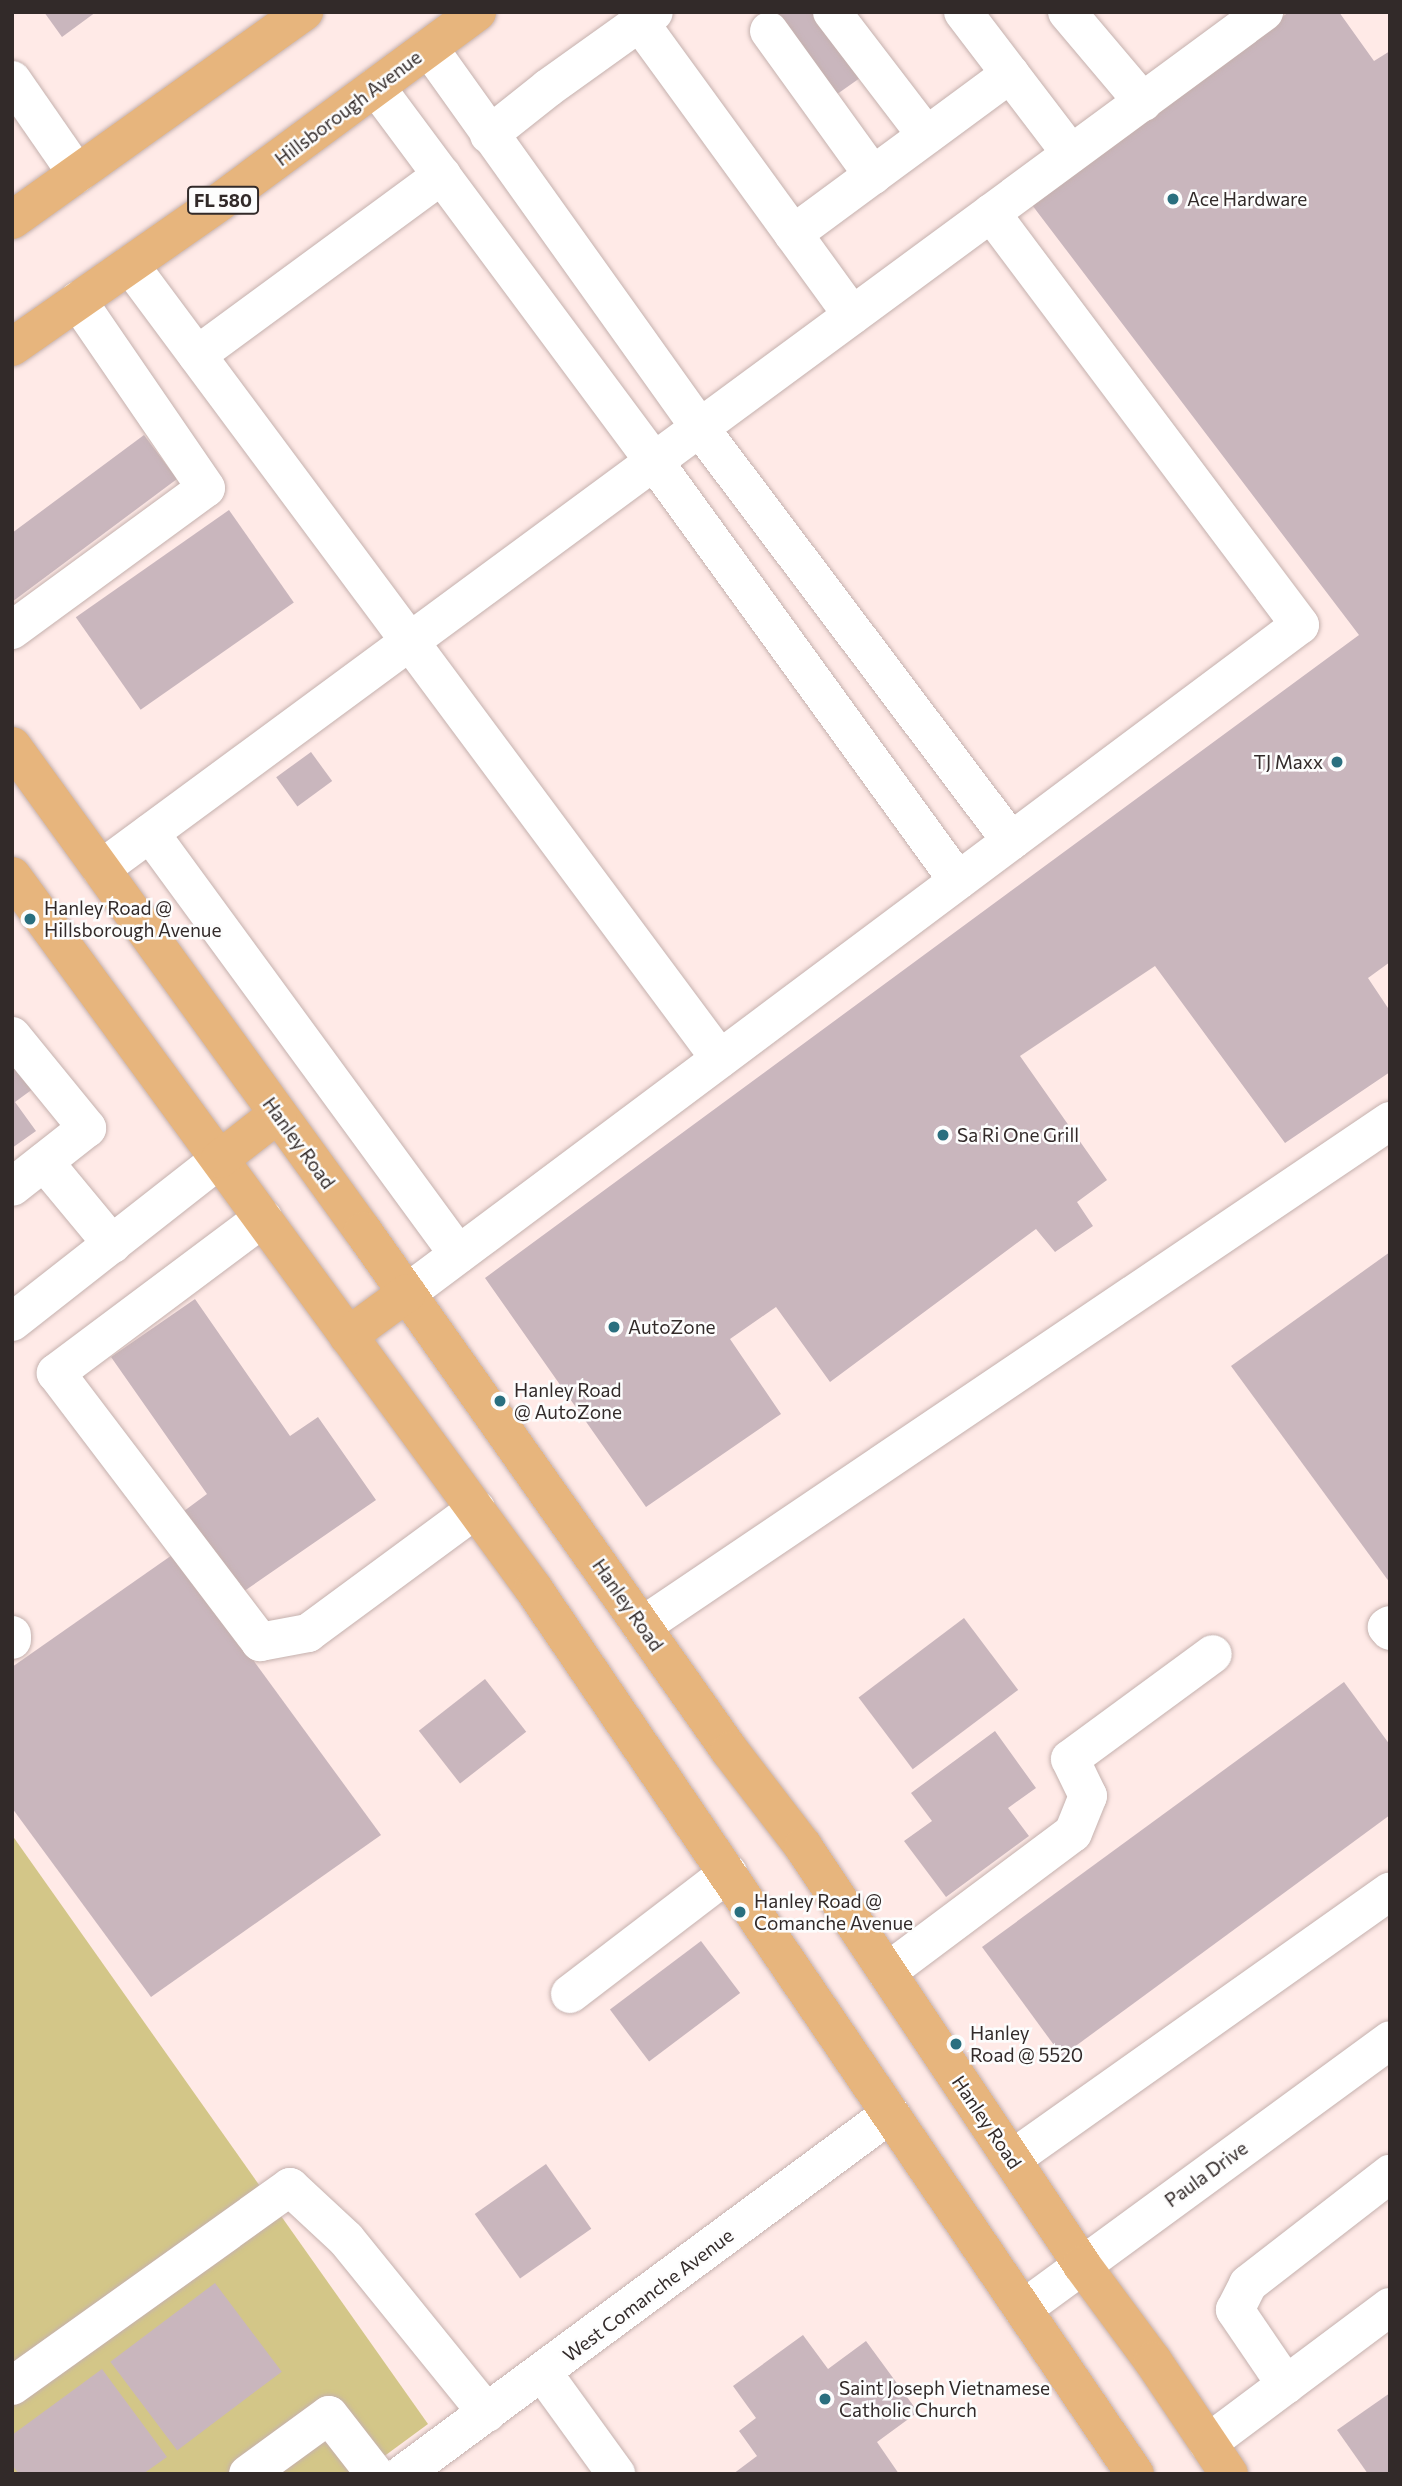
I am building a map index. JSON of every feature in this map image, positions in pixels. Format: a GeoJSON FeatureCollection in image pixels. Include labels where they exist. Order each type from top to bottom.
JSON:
{"type":"FeatureCollection","features":[{"type":"Feature","properties":{"kind":"main road"},"geometry":{"type":"LineString","coordinates":[[12,220],[304,12]]}},
{"type":"Feature","properties":{"kind":"main road","name":"Hillsborough Avenue"},"geometry":{"type":"LineString","coordinates":[[12,347],[130,265],[477,12]]}},
{"type":"Feature","properties":{"kind":"main road","name":"Hanley Road"},"geometry":{"type":"LineString","coordinates":[[12,746],[407,1293],[730,1751],[803,1846],[1082,2265],[1219,2459]]}},
{"type":"Feature","properties":{"kind":"main road"},"geometry":{"type":"LineString","coordinates":[[12,876],[476,1509],[728,1873],[1135,2474]]}},
{"type":"Feature","properties":{"kind":"main road"},"geometry":{"type":"LineString","coordinates":[[219,1159],[278,1114]]}},
{"type":"Feature","properties":{"kind":"main road"},"geometry":{"type":"LineString","coordinates":[[348,1336],[407,1293]]}},
{"type":"Feature","properties":{"kind":"street"},"geometry":{"type":"LineString","coordinates":[[832,12],[926,135]]}},
{"type":"Feature","properties":{"kind":"street"},"geometry":{"type":"LineString","coordinates":[[963,12],[1071,154]]}},
{"type":"Feature","properties":{"kind":"street"},"geometry":{"type":"LineString","coordinates":[[1067,12],[1143,102]]}},
{"type":"Feature","properties":{"kind":"street"},"geometry":{"type":"LineString","coordinates":[[101,869],[1264,12]]}},
{"type":"Feature","properties":{"kind":"street"},"geometry":{"type":"LineString","coordinates":[[489,135],[548,88],[647,18],[793,234],[852,315]]}},
{"type":"Feature","properties":{"kind":"street"},"geometry":{"type":"LineString","coordinates":[[760,20],[873,174]]}},
{"type":"Feature","properties":{"kind":"street"},"geometry":{"type":"LineString","coordinates":[[429,48],[700,428],[1011,841]]}},
{"type":"Feature","properties":{"kind":"street"},"geometry":{"type":"LineString","coordinates":[[793,234],[1010,74]]}},
{"type":"Feature","properties":{"kind":"street"},"geometry":{"type":"LineString","coordinates":[[12,80],[76,174]]}},
{"type":"Feature","properties":{"kind":"street"},"geometry":{"type":"LineString","coordinates":[[376,87],[654,461],[958,881]]}},
{"type":"Feature","properties":{"kind":"street"},"geometry":{"type":"LineString","coordinates":[[197,355],[442,175]]}},
{"type":"Feature","properties":{"kind":"street"},"geometry":{"type":"LineString","coordinates":[[407,1293],[1300,625],[991,213]]}},
{"type":"Feature","properties":{"kind":"street"},"geometry":{"type":"LineString","coordinates":[[130,265],[720,1059]]}},
{"type":"Feature","properties":{"kind":"street"},"geometry":{"type":"LineString","coordinates":[[12,630],[206,488],[78,301]]}},
{"type":"Feature","properties":{"kind":"street"},"geometry":{"type":"LineString","coordinates":[[150,834],[458,1254]]}},
{"type":"Feature","properties":{"kind":"street"},"geometry":{"type":"LineString","coordinates":[[12,1036],[87,1128],[12,1187]]}},
{"type":"Feature","properties":{"kind":"street"},"geometry":{"type":"LineString","coordinates":[[642,1626],[1390,1121]]}},
{"type":"Feature","properties":{"kind":"street"},"geometry":{"type":"LineString","coordinates":[[12,1322],[219,1159]]}},
{"type":"Feature","properties":{"kind":"street"},"geometry":{"type":"LineString","coordinates":[[44,1162],[112,1244]]}},
{"type":"Feature","properties":{"kind":"street"},"geometry":{"type":"LineString","coordinates":[[263,1218],[56,1373],[260,1642],[308,1633],[476,1509]]}},
{"type":"Feature","properties":{"kind":"street"},"geometry":{"type":"LineString","coordinates":[[1390,1625],[1390,1631]]}},
{"type":"Feature","properties":{"kind":"street"},"geometry":{"type":"LineString","coordinates":[[887,1972],[1073,1833],[1088,1796],[1070,1759],[1213,1654]]}},
{"type":"Feature","properties":{"kind":"street"},"geometry":{"type":"LineString","coordinates":[[570,1994],[728,1873]]}},
{"type":"Feature","properties":{"kind":"street"},"geometry":{"type":"LineString","coordinates":[[1012,2159],[1390,1891]]}},
{"type":"Feature","properties":{"kind":"street","name":"Paula Drive"},"geometry":{"type":"LineString","coordinates":[[1023,2309],[1390,2040]]}},
{"type":"Feature","properties":{"kind":"street","name":"West Comanche Avenue"},"geometry":{"type":"LineString","coordinates":[[403,2474],[890,2114]]}},
{"type":"Feature","properties":{"kind":"street"},"geometry":{"type":"LineString","coordinates":[[1286,2385],[1235,2310],[1248,2284],[1390,2174]]}},
{"type":"Feature","properties":{"kind":"street"},"geometry":{"type":"LineString","coordinates":[[12,2386],[290,2187],[346,2239],[486,2413]]}},
{"type":"Feature","properties":{"kind":"street"},"geometry":{"type":"LineString","coordinates":[[1219,2459],[1286,2385],[1390,2307]]}},
{"type":"Feature","properties":{"kind":"street"},"geometry":{"type":"LineString","coordinates":[[543,2373],[616,2474]]}},
{"type":"Feature","properties":{"kind":"street"},"geometry":{"type":"LineString","coordinates":[[248,2474],[329,2415],[375,2474]]}},
{"type":"Feature","properties":{"kind":"shaded area"},"geometry":{"type":"Polygon","coordinates":[[[12,1835],[428,2424],[360,2474],[12,2474],[12,1835]]]}},
{"type":"Feature","properties":{"kind":"building"},"geometry":{"type":"Polygon","coordinates":[[[44,12],[96,12],[62,37],[44,12]]]}},
{"type":"Feature","properties":{"kind":"building"},"geometry":{"type":"Polygon","coordinates":[[[769,12],[822,12],[867,73],[833,97],[769,12]]]}},
{"type":"Feature","properties":{"kind":"building"},"geometry":{"type":"Polygon","coordinates":[[[1289,12],[1339,12],[1374,61],[1390,51],[1390,962],[1368,978],[1390,1011],[1390,1072],[1285,1143],[1155,966],[1020,1056],[1107,1180],[1077,1202],[1093,1226],[1055,1252],[1036,1229],[830,1382],[776,1307],[730,1339],[781,1414],[646,1507],[485,1278],[1359,635],[1029,201],[1289,12]]]}},
{"type":"Feature","properties":{"kind":"building"},"geometry":{"type":"Polygon","coordinates":[[[144,435],[177,479],[12,602],[12,533],[144,435]]]}},
{"type":"Feature","properties":{"kind":"building"},"geometry":{"type":"Polygon","coordinates":[[[229,510],[294,603],[141,710],[76,617],[229,510]]]}},
{"type":"Feature","properties":{"kind":"building"},"geometry":{"type":"Polygon","coordinates":[[[311,752],[332,781],[297,806],[276,777],[311,752]]]}},
{"type":"Feature","properties":{"kind":"building"},"geometry":{"type":"Polygon","coordinates":[[[12,1042],[41,1083],[15,1102],[36,1131],[12,1148],[12,1042]]]}},
{"type":"Feature","properties":{"kind":"building"},"geometry":{"type":"Polygon","coordinates":[[[1390,1252],[1390,1583],[1231,1366],[1390,1252]]]}},
{"type":"Feature","properties":{"kind":"building"},"geometry":{"type":"Polygon","coordinates":[[[195,1299],[290,1436],[318,1417],[376,1500],[237,1596],[180,1514],[207,1494],[111,1357],[195,1299]]]}},
{"type":"Feature","properties":{"kind":"building"},"geometry":{"type":"Polygon","coordinates":[[[175,1553],[381,1835],[151,1997],[12,1808],[12,1667],[175,1553]]]}},
{"type":"Feature","properties":{"kind":"building"},"geometry":{"type":"Polygon","coordinates":[[[964,1618],[1018,1690],[913,1769],[859,1697],[964,1618]]]}},
{"type":"Feature","properties":{"kind":"building"},"geometry":{"type":"Polygon","coordinates":[[[485,1679],[526,1732],[460,1784],[419,1731],[485,1679]]]}},
{"type":"Feature","properties":{"kind":"building"},"geometry":{"type":"Polygon","coordinates":[[[1344,1682],[1390,1745],[1390,1815],[1062,2056],[982,1947],[1344,1682]]]}},
{"type":"Feature","properties":{"kind":"building"},"geometry":{"type":"Polygon","coordinates":[[[995,1731],[1036,1788],[1008,1808],[1029,1836],[946,1897],[904,1841],[932,1821],[911,1793],[995,1731]]]}},
{"type":"Feature","properties":{"kind":"building"},"geometry":{"type":"Polygon","coordinates":[[[701,1941],[740,1993],[649,2062],[610,2010],[701,1941]]]}},
{"type":"Feature","properties":{"kind":"building"},"geometry":{"type":"Polygon","coordinates":[[[546,2164],[591,2229],[520,2279],[475,2214],[546,2164]]]}},
{"type":"Feature","properties":{"kind":"building"},"geometry":{"type":"Polygon","coordinates":[[[215,2283],[282,2372],[177,2450],[110,2362],[215,2283]]]}},
{"type":"Feature","properties":{"kind":"building","name":"Saint Joseph Vietnamese Catholic Church"},"geometry":{"type":"Polygon","coordinates":[[[803,2335],[828,2369],[866,2341],[918,2412],[877,2442],[899,2474],[733,2474],[757,2456],[739,2431],[756,2418],[733,2386],[803,2335]]]}},
{"type":"Feature","properties":{"kind":"building"},"geometry":{"type":"Polygon","coordinates":[[[102,2369],[167,2457],[143,2474],[19,2474],[12,2465],[12,2435],[102,2369]]]}},
{"type":"Feature","properties":{"kind":"building"},"geometry":{"type":"Polygon","coordinates":[[[1390,2393],[1390,2474],[1368,2474],[1337,2430],[1390,2393]]]}},
{"type":"Feature","properties":{"kind":"place","name":"Ace Hardware"},"geometry":{"type":"Point","coordinates":[1173,199]}},
{"type":"Feature","properties":{"kind":"place","name":"TJ Maxx"},"geometry":{"type":"Point","coordinates":[1337,762]}},
{"type":"Feature","properties":{"kind":"place","name":"Hanley Road @ Hillsborough Avenue"},"geometry":{"type":"Point","coordinates":[30,919]}},
{"type":"Feature","properties":{"kind":"place","name":"Sa Ri One Grill"},"geometry":{"type":"Point","coordinates":[943,1135]}},
{"type":"Feature","properties":{"kind":"place","name":"AutoZone"},"geometry":{"type":"Point","coordinates":[614,1327]}},
{"type":"Feature","properties":{"kind":"place","name":"Hanley Road @ AutoZone"},"geometry":{"type":"Point","coordinates":[500,1401]}},
{"type":"Feature","properties":{"kind":"place","name":"Hanley Road @ Comanche Avenue"},"geometry":{"type":"Point","coordinates":[740,1912]}},
{"type":"Feature","properties":{"kind":"place","name":"Hanley Road @ 5520"},"geometry":{"type":"Point","coordinates":[956,2044]}},
{"type":"Feature","properties":{"kind":"place","name":"Saint Joseph Vietnamese Catholic Church"},"geometry":{"type":"Point","coordinates":[825,2399]}}]}
